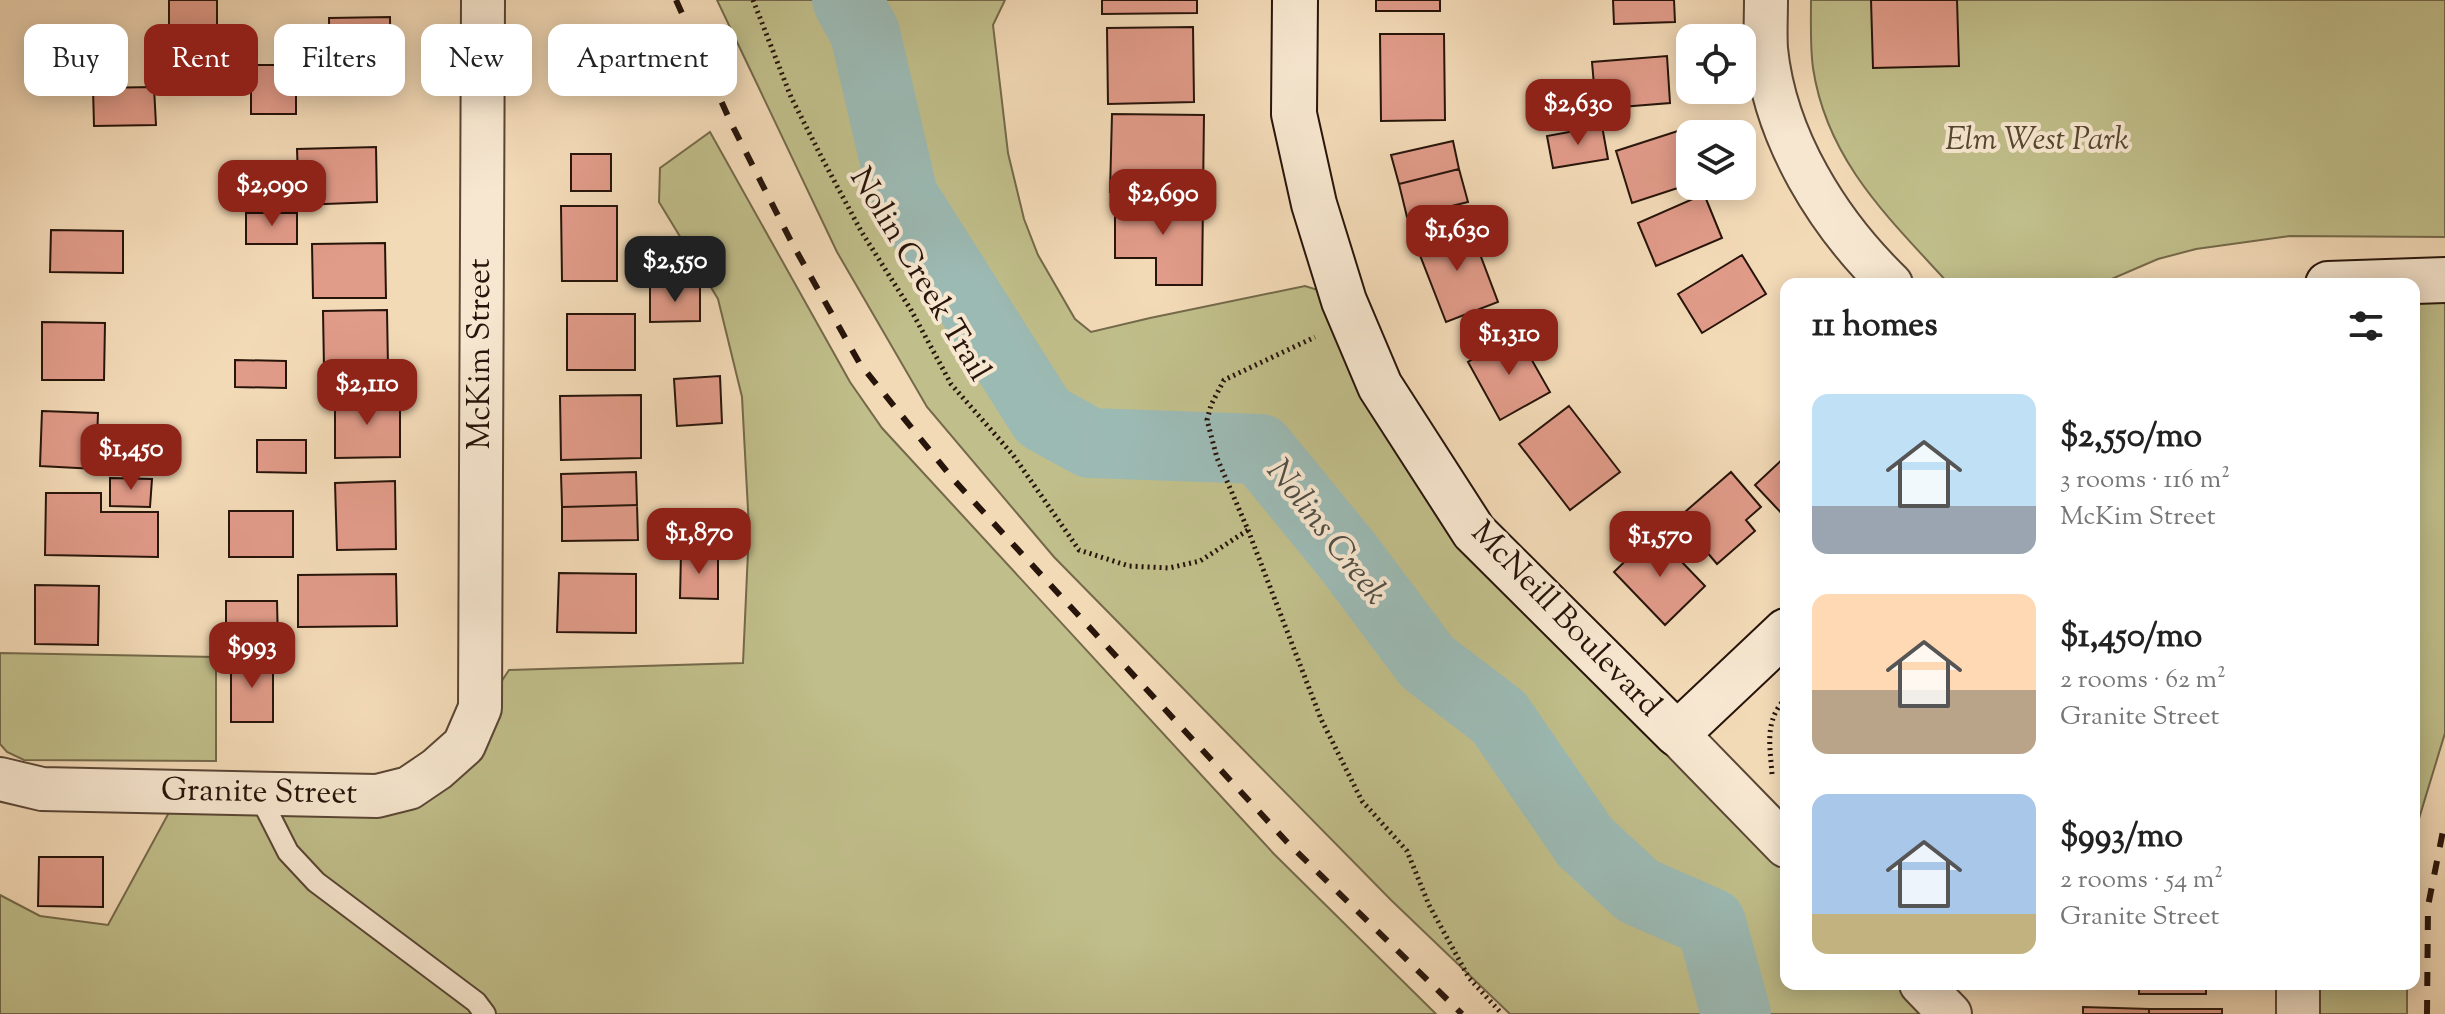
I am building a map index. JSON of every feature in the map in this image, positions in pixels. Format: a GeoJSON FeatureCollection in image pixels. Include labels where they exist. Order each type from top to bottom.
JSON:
{"type":"FeatureCollection","features":[{"type":"Feature","properties":{"kind":"street","name":"McKim Street"},"geometry":{"type":"LineString","coordinates":[[480,708],[483,0]]}},
{"type":"Feature","properties":{"kind":"street","name":"McNeill Boulevard"},"geometry":{"type":"LineString","coordinates":[[1295,0],[1294,114],[1314,204],[1352,319],[1380,386],[1474,532],[1780,840]]}},
{"type":"Feature","properties":{"kind":"street"},"geometry":{"type":"LineString","coordinates":[[1766,0],[1766,49],[1774,88],[1796,156],[1832,213],[1885,278]]}},
{"type":"Feature","properties":{"kind":"street"},"geometry":{"type":"LineString","coordinates":[[2420,281],[2445,280]]}},
{"type":"Feature","properties":{"kind":"street"},"geometry":{"type":"LineString","coordinates":[[1677,734],[1780,637]]}},
{"type":"Feature","properties":{"kind":"street","name":"Granite Street"},"geometry":{"type":"LineString","coordinates":[[0,779],[42,789],[377,796],[409,788],[437,769],[464,745],[480,708]]}},
{"type":"Feature","properties":{"kind":"street"},"geometry":{"type":"LineString","coordinates":[[1927,990],[1950,1014]]}},
{"type":"Feature","properties":{"kind":"street"},"geometry":{"type":"LineString","coordinates":[[2298,990],[2298,1014]]}},
{"type":"Feature","properties":{"kind":"lane"},"geometry":{"type":"LineString","coordinates":[[258,793],[288,852],[316,882],[476,1002],[485,1014]]}},
{"type":"Feature","properties":{"kind":"path","name":"Nolin Creek Trail"},"geometry":{"type":"LineString","coordinates":[[753,0],[791,97],[816,146],[861,231],[911,310],[951,384],[1013,455],[1079,550],[1129,566],[1169,568],[1200,561],[1248,530]]}},
{"type":"Feature","properties":{"kind":"path"},"geometry":{"type":"LineString","coordinates":[[1352,319],[1224,380],[1207,420],[1224,475],[1321,719],[1362,801],[1407,851],[1429,905],[1469,978],[1502,1014]]}},
{"type":"Feature","properties":{"kind":"path"},"geometry":{"type":"LineString","coordinates":[[1773,779],[1770,722],[1780,704]]}},
{"type":"Feature","properties":{"kind":"green space"},"geometry":{"type":"Polygon","coordinates":[[[717,0],[1005,0],[993,25],[1008,153],[1024,219],[1038,255],[1075,319],[1091,332],[1305,286],[1347,299],[1477,529],[1780,837],[1780,990],[1931,990],[1954,1014],[1510,1014],[1391,900],[1054,557],[927,407],[837,252],[737,42],[737,24],[728,24],[717,0]]]}},
{"type":"Feature","properties":{"kind":"green space","name":"Elm West Park"},"geometry":{"type":"Polygon","coordinates":[[[1811,0],[2445,0],[2445,237],[2290,236],[2196,249],[2158,259],[2114,278],[1943,278],[1883,211],[1846,160],[1820,101],[1811,43],[1811,0]]]}},
{"type":"Feature","properties":{"kind":"green space"},"geometry":{"type":"Polygon","coordinates":[[[710,132],[850,382],[882,428],[1274,854],[1436,1014],[0,1014],[0,895],[40,916],[108,925],[179,794],[380,799],[484,708],[509,670],[743,663],[749,529],[742,397],[718,299],[659,202],[660,168],[710,132]]]}},
{"type":"Feature","properties":{"kind":"green space"},"geometry":{"type":"Polygon","coordinates":[[[2445,284],[2445,733],[2420,815],[2420,285],[2445,284]]]}},
{"type":"Feature","properties":{"kind":"green space"},"geometry":{"type":"Polygon","coordinates":[[[0,653],[216,657],[216,761],[24,760],[7,752],[0,744],[0,653]]]}},
{"type":"Feature","properties":{"kind":"green space"},"geometry":{"type":"Polygon","coordinates":[[[2296,990],[2407,990],[2407,1014],[2296,1014],[2296,990]]]}},
{"type":"Feature","properties":{"kind":"building"},"geometry":{"type":"Polygon","coordinates":[[[169,0],[217,0],[217,24],[169,24],[169,0]]]}},
{"type":"Feature","properties":{"kind":"building"},"geometry":{"type":"Polygon","coordinates":[[[1102,0],[1197,0],[1197,13],[1102,14],[1102,0]]]}},
{"type":"Feature","properties":{"kind":"building"},"geometry":{"type":"Polygon","coordinates":[[[1376,0],[1440,0],[1440,11],[1376,11],[1376,0]]]}},
{"type":"Feature","properties":{"kind":"building"},"geometry":{"type":"Polygon","coordinates":[[[1613,0],[1674,0],[1675,22],[1614,24],[1613,0]]]}},
{"type":"Feature","properties":{"kind":"building"},"geometry":{"type":"Polygon","coordinates":[[[1871,0],[1957,0],[1959,66],[1873,68],[1871,0]]]}},
{"type":"Feature","properties":{"kind":"building"},"geometry":{"type":"Polygon","coordinates":[[[390,17],[390,24],[329,24],[329,18],[390,17]]]}},
{"type":"Feature","properties":{"kind":"building"},"geometry":{"type":"Polygon","coordinates":[[[1193,27],[1194,102],[1108,104],[1107,28],[1193,27]]]}},
{"type":"Feature","properties":{"kind":"building"},"geometry":{"type":"Polygon","coordinates":[[[1380,34],[1444,34],[1445,120],[1381,121],[1380,34]]]}},
{"type":"Feature","properties":{"kind":"building"},"geometry":{"type":"Polygon","coordinates":[[[1667,56],[1670,103],[1596,109],[1592,62],[1667,56]]]}},
{"type":"Feature","properties":{"kind":"building"},"geometry":{"type":"Polygon","coordinates":[[[258,65],[274,65],[274,96],[296,96],[296,114],[251,114],[251,96],[258,96],[258,65]]]}},
{"type":"Feature","properties":{"kind":"building"},"geometry":{"type":"Polygon","coordinates":[[[128,87],[144,87],[144,96],[154,96],[156,125],[94,126],[93,96],[128,96],[128,87]]]}},
{"type":"Feature","properties":{"kind":"building"},"geometry":{"type":"Polygon","coordinates":[[[1112,114],[1204,115],[1203,193],[1110,192],[1112,114]]]}},
{"type":"Feature","properties":{"kind":"building"},"geometry":{"type":"Polygon","coordinates":[[[1602,126],[1608,159],[1553,168],[1547,136],[1602,126]]]}},
{"type":"Feature","properties":{"kind":"building"},"geometry":{"type":"Polygon","coordinates":[[[1676,132],[1676,189],[1632,203],[1616,151],[1676,132]]]}},
{"type":"Feature","properties":{"kind":"building"},"geometry":{"type":"Polygon","coordinates":[[[1453,141],[1459,169],[1399,184],[1391,155],[1453,141]]]}},
{"type":"Feature","properties":{"kind":"building"},"geometry":{"type":"Polygon","coordinates":[[[376,147],[377,202],[299,205],[297,149],[376,147]]]}},
{"type":"Feature","properties":{"kind":"building"},"geometry":{"type":"Polygon","coordinates":[[[571,154],[611,154],[611,191],[571,191],[571,154]]]}},
{"type":"Feature","properties":{"kind":"building"},"geometry":{"type":"Polygon","coordinates":[[[1459,169],[1468,202],[1407,217],[1399,184],[1459,169]]]}},
{"type":"Feature","properties":{"kind":"building"},"geometry":{"type":"Polygon","coordinates":[[[1115,200],[1203,200],[1202,285],[1156,285],[1156,258],[1115,258],[1115,200]]]}},
{"type":"Feature","properties":{"kind":"building"},"geometry":{"type":"Polygon","coordinates":[[[1690,200],[1706,200],[1722,238],[1656,266],[1638,223],[1690,200]]]}},
{"type":"Feature","properties":{"kind":"building"},"geometry":{"type":"Polygon","coordinates":[[[561,206],[617,206],[617,281],[562,281],[561,206]]]}},
{"type":"Feature","properties":{"kind":"building"},"geometry":{"type":"Polygon","coordinates":[[[246,213],[297,213],[297,244],[246,244],[246,213]]]}},
{"type":"Feature","properties":{"kind":"building"},"geometry":{"type":"Polygon","coordinates":[[[1469,225],[1498,302],[1446,322],[1416,245],[1469,225]]]}},
{"type":"Feature","properties":{"kind":"building"},"geometry":{"type":"Polygon","coordinates":[[[51,230],[123,231],[123,273],[50,272],[51,230]]]}},
{"type":"Feature","properties":{"kind":"building"},"geometry":{"type":"Polygon","coordinates":[[[385,243],[386,298],[313,298],[312,244],[385,243]]]}},
{"type":"Feature","properties":{"kind":"building"},"geometry":{"type":"Polygon","coordinates":[[[1742,255],[1766,294],[1702,333],[1678,294],[1742,255]]]}},
{"type":"Feature","properties":{"kind":"building"},"geometry":{"type":"Polygon","coordinates":[[[650,286],[700,286],[700,321],[650,322],[650,286]]]}},
{"type":"Feature","properties":{"kind":"building"},"geometry":{"type":"Polygon","coordinates":[[[387,310],[388,368],[324,369],[323,311],[387,310]]]}},
{"type":"Feature","properties":{"kind":"building"},"geometry":{"type":"Polygon","coordinates":[[[567,314],[635,314],[635,370],[567,370],[567,314]]]}},
{"type":"Feature","properties":{"kind":"building"},"geometry":{"type":"Polygon","coordinates":[[[42,322],[105,323],[104,380],[42,380],[42,322]]]}},
{"type":"Feature","properties":{"kind":"building"},"geometry":{"type":"Polygon","coordinates":[[[1517,334],[1550,392],[1500,420],[1468,362],[1517,334]]]}},
{"type":"Feature","properties":{"kind":"building"},"geometry":{"type":"Polygon","coordinates":[[[235,360],[286,361],[286,388],[235,387],[235,360]]]}},
{"type":"Feature","properties":{"kind":"building"},"geometry":{"type":"Polygon","coordinates":[[[720,376],[722,423],[677,426],[674,379],[720,376]]]}},
{"type":"Feature","properties":{"kind":"building"},"geometry":{"type":"Polygon","coordinates":[[[641,395],[641,458],[561,460],[560,396],[641,395]]]}},
{"type":"Feature","properties":{"kind":"building"},"geometry":{"type":"Polygon","coordinates":[[[335,396],[400,396],[400,457],[335,458],[335,396]]]}},
{"type":"Feature","properties":{"kind":"building"},"geometry":{"type":"Polygon","coordinates":[[[1569,406],[1620,472],[1570,510],[1519,444],[1569,406]]]}},
{"type":"Feature","properties":{"kind":"building"},"geometry":{"type":"Polygon","coordinates":[[[42,411],[98,413],[96,469],[40,466],[42,411]]]}},
{"type":"Feature","properties":{"kind":"building"},"geometry":{"type":"Polygon","coordinates":[[[257,440],[306,440],[306,473],[257,472],[257,440]]]}},
{"type":"Feature","properties":{"kind":"building"},"geometry":{"type":"Polygon","coordinates":[[[1780,462],[1780,512],[1755,485],[1780,462]]]}},
{"type":"Feature","properties":{"kind":"building"},"geometry":{"type":"Polygon","coordinates":[[[636,472],[637,505],[562,507],[561,474],[636,472]]]}},
{"type":"Feature","properties":{"kind":"building"},"geometry":{"type":"Polygon","coordinates":[[[1731,472],[1761,507],[1746,520],[1755,531],[1717,564],[1678,518],[1731,472]]]}},
{"type":"Feature","properties":{"kind":"building"},"geometry":{"type":"Polygon","coordinates":[[[110,478],[152,479],[150,507],[110,506],[110,478]]]}},
{"type":"Feature","properties":{"kind":"building"},"geometry":{"type":"Polygon","coordinates":[[[395,481],[396,549],[337,550],[335,483],[395,481]]]}},
{"type":"Feature","properties":{"kind":"building"},"geometry":{"type":"Polygon","coordinates":[[[46,493],[101,493],[101,512],[158,512],[158,557],[45,555],[46,493]]]}},
{"type":"Feature","properties":{"kind":"building"},"geometry":{"type":"Polygon","coordinates":[[[637,505],[638,540],[562,541],[562,507],[637,505]]]}},
{"type":"Feature","properties":{"kind":"building"},"geometry":{"type":"Polygon","coordinates":[[[229,511],[293,511],[293,557],[229,557],[229,511]]]}},
{"type":"Feature","properties":{"kind":"building"},"geometry":{"type":"Polygon","coordinates":[[[1654,533],[1705,586],[1665,625],[1614,572],[1654,533]]]}},
{"type":"Feature","properties":{"kind":"building"},"geometry":{"type":"Polygon","coordinates":[[[681,552],[718,553],[718,599],[680,598],[681,552]]]}},
{"type":"Feature","properties":{"kind":"building"},"geometry":{"type":"Polygon","coordinates":[[[559,573],[636,574],[636,633],[557,632],[559,573]]]}},
{"type":"Feature","properties":{"kind":"building"},"geometry":{"type":"Polygon","coordinates":[[[396,574],[397,626],[298,627],[298,575],[396,574]]]}},
{"type":"Feature","properties":{"kind":"building"},"geometry":{"type":"Polygon","coordinates":[[[35,585],[99,586],[98,645],[35,644],[35,585]]]}},
{"type":"Feature","properties":{"kind":"building"},"geometry":{"type":"Polygon","coordinates":[[[226,601],[277,601],[278,644],[226,644],[226,601]]]}},
{"type":"Feature","properties":{"kind":"building"},"geometry":{"type":"Polygon","coordinates":[[[231,659],[273,659],[273,722],[231,722],[231,659]]]}},
{"type":"Feature","properties":{"kind":"building"},"geometry":{"type":"Polygon","coordinates":[[[39,857],[103,857],[103,907],[38,906],[39,857]]]}},
{"type":"Feature","properties":{"kind":"building"},"geometry":{"type":"Polygon","coordinates":[[[2139,990],[2206,990],[2206,994],[2139,994],[2139,990]]]}},
{"type":"Feature","properties":{"kind":"building"},"geometry":{"type":"Polygon","coordinates":[[[2083,1007],[2149,1009],[2149,1014],[2083,1014],[2083,1007]]]}},
{"type":"Feature","properties":{"kind":"building"},"geometry":{"type":"Polygon","coordinates":[[[2149,1009],[2222,1009],[2222,1014],[2149,1014],[2149,1009]]]}},
{"type":"Feature","properties":{"kind":"waterway","name":"Nolins Creek"},"geometry":{"type":"LineString","coordinates":[[847,0],[865,33],[903,196],[1043,417],[1090,443],[1260,449],[1346,554],[1427,662],[1499,717],[1585,842],[1638,891],[1711,923],[1736,1014]]}},
{"type":"Feature","properties":{"kind":"railway"},"geometry":{"type":"LineString","coordinates":[[676,0],[731,123],[793,245],[860,364],[953,479],[1287,842],[1462,1014]]}},
{"type":"Feature","properties":{"kind":"railway"},"geometry":{"type":"LineString","coordinates":[[2427,1014],[2428,906],[2445,821]]}}]}
